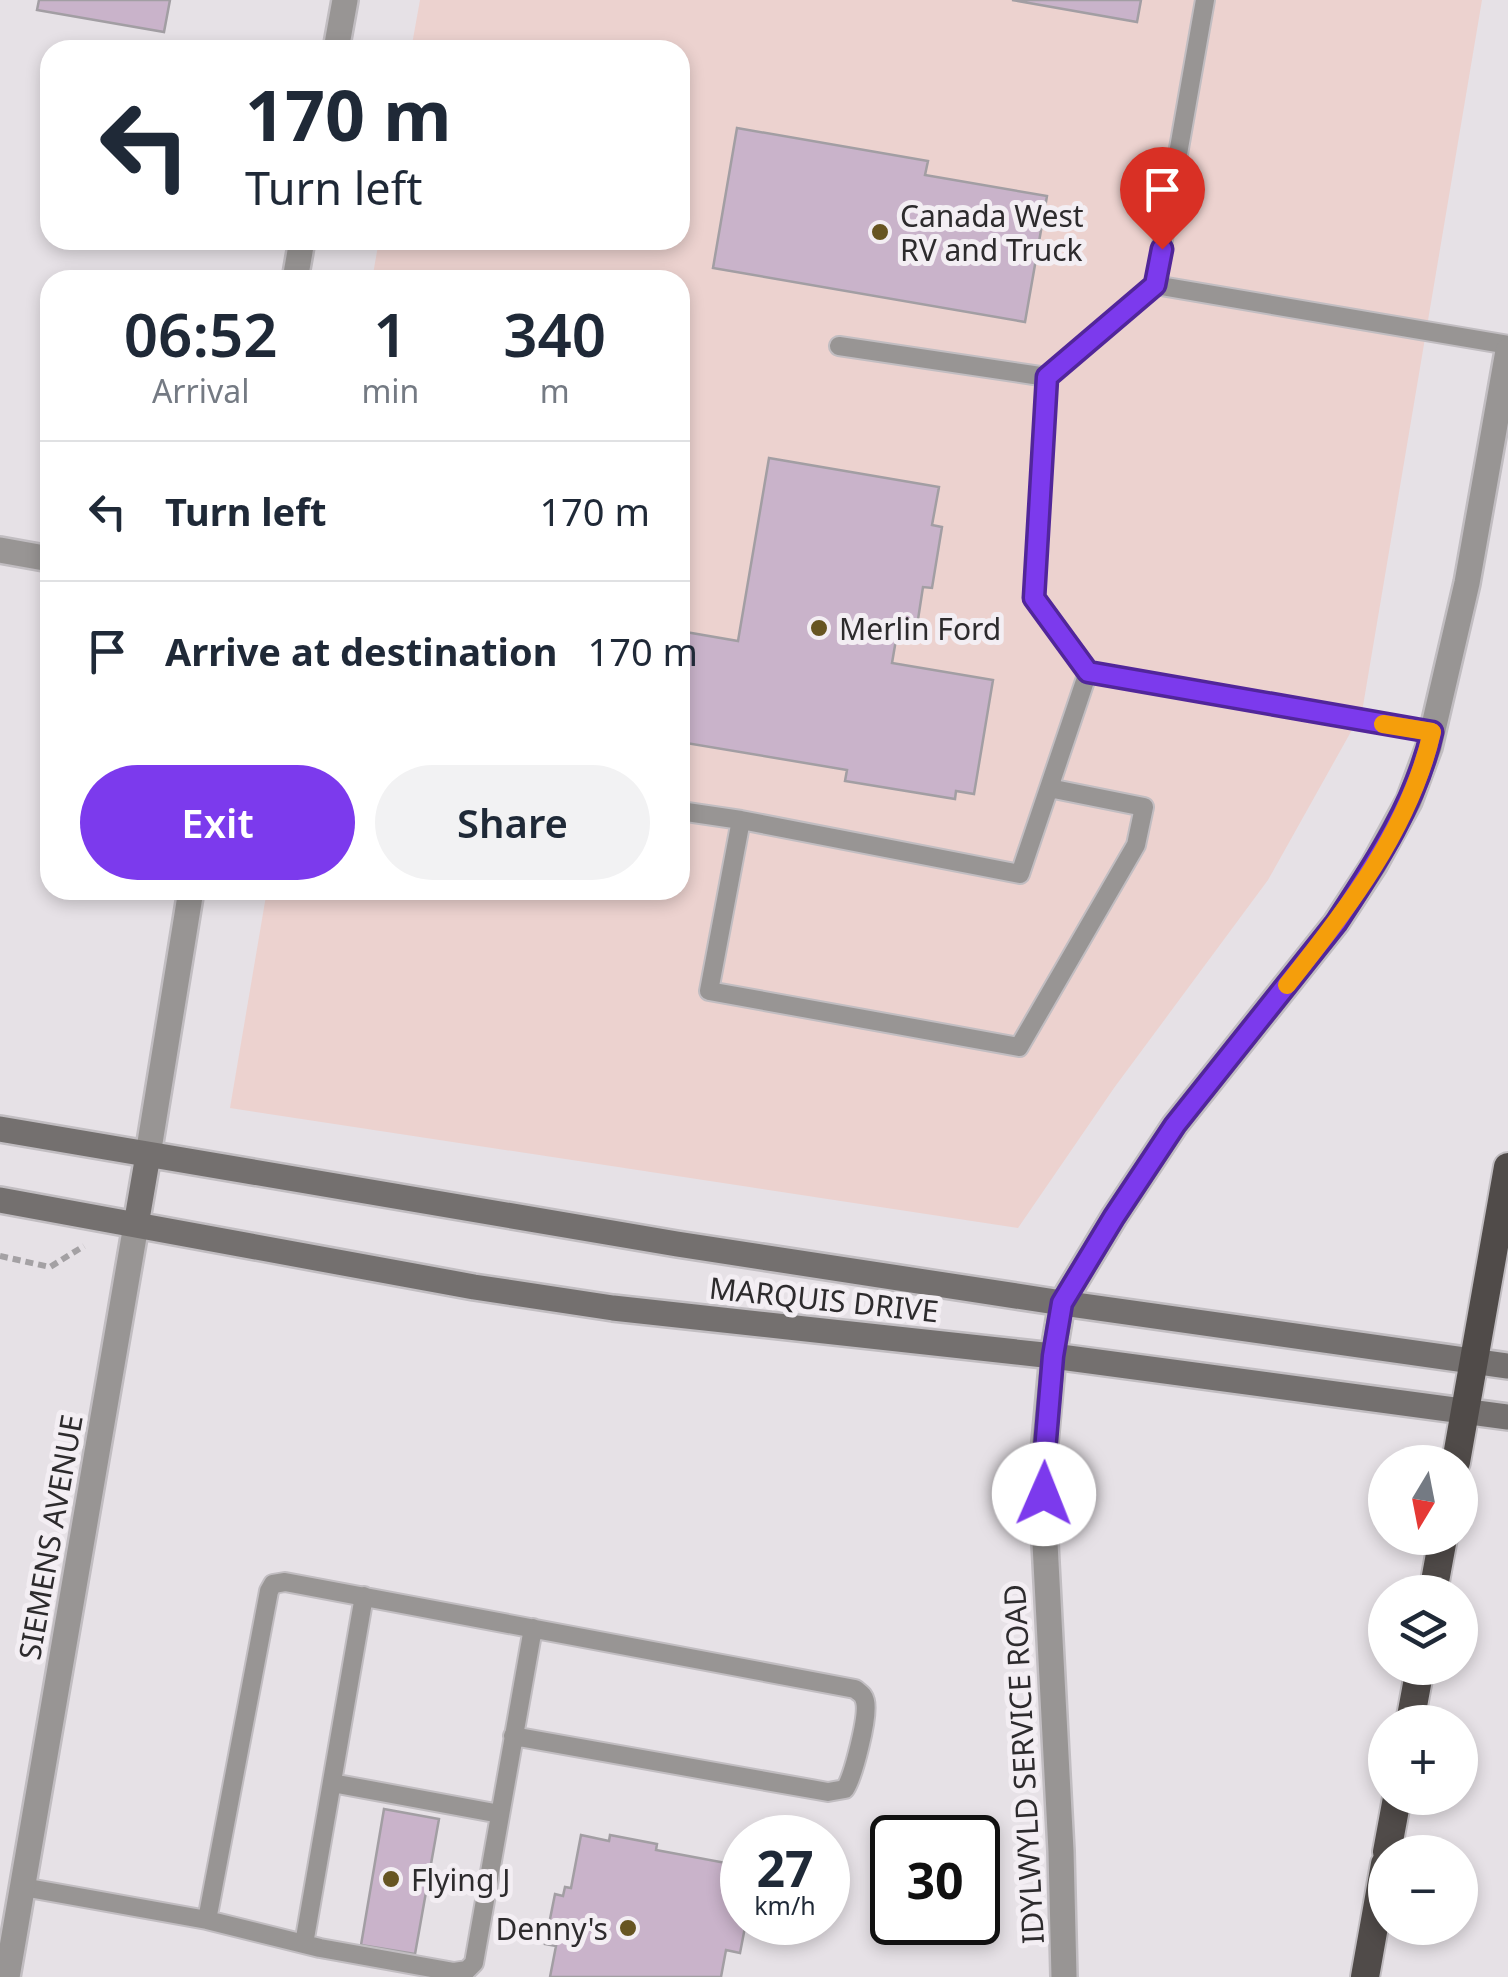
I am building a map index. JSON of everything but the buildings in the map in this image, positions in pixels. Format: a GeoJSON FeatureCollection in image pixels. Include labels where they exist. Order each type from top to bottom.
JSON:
{"type":"FeatureCollection","features":[{"type":"Feature","properties":{"kind":"highway"},"geometry":{"type":"LineString","coordinates":[[1459,1445],[1508,1166]]}},
{"type":"Feature","properties":{"kind":"highway"},"geometry":{"type":"LineString","coordinates":[[1365,1977],[1371,1945]]}},
{"type":"Feature","properties":{"kind":"main road","name":"MARQUIS DRIVE"},"geometry":{"type":"LineString","coordinates":[[0,1129],[658,1241],[1508,1366]]}},
{"type":"Feature","properties":{"kind":"main road"},"geometry":{"type":"LineString","coordinates":[[134,1236],[148,1155]]}},
{"type":"Feature","properties":{"kind":"main road","name":"MARQUIS DRIVE"},"geometry":{"type":"LineString","coordinates":[[0,1200],[134,1236],[613,1308],[1053,1356],[1508,1417]]}},
{"type":"Feature","properties":{"kind":"street"},"geometry":{"type":"LineString","coordinates":[[338,40],[345,0]]}},
{"type":"Feature","properties":{"kind":"street","name":"IDYLWYLD SERVICE ROAD"},"geometry":{"type":"LineString","coordinates":[[1064,1977],[1062,1850],[1044,1524],[1044,1463],[1053,1356],[1062,1303],[1175,1125],[1336,923],[1409,801],[1432,732],[1468,583],[1508,348]]}},
{"type":"Feature","properties":{"kind":"street"},"geometry":{"type":"LineString","coordinates":[[0,550],[40,557]]}},
{"type":"Feature","properties":{"kind":"street"},"geometry":{"type":"LineString","coordinates":[[148,1155],[189,900]]}},
{"type":"Feature","properties":{"kind":"street","name":"SIEMENS AVENUE"},"geometry":{"type":"LineString","coordinates":[[7,1977],[134,1236]]}},
{"type":"Feature","properties":{"kind":"lane"},"geometry":{"type":"LineString","coordinates":[[1205,0],[1155,285],[1047,377],[1034,598],[1088,672],[1432,732]]}},
{"type":"Feature","properties":{"kind":"lane"},"geometry":{"type":"LineString","coordinates":[[1155,285],[1508,348]]}},
{"type":"Feature","properties":{"kind":"lane"},"geometry":{"type":"LineString","coordinates":[[839,346],[1047,377]]}},
{"type":"Feature","properties":{"kind":"lane"},"geometry":{"type":"LineString","coordinates":[[690,812],[1020,874],[1088,672]]}},
{"type":"Feature","properties":{"kind":"lane"},"geometry":{"type":"LineString","coordinates":[[742,820],[710,991],[1019,1047],[1136,845],[1144,807],[1049,788]]}},
{"type":"Feature","properties":{"kind":"lane"},"geometry":{"type":"LineString","coordinates":[[207,1920],[273,1584],[285,1582],[364,1596],[855,1689],[864,1696],[866,1708],[852,1779],[844,1789],[828,1792],[513,1736]]}},
{"type":"Feature","properties":{"kind":"lane"},"geometry":{"type":"LineString","coordinates":[[304,1944],[364,1596]]}},
{"type":"Feature","properties":{"kind":"lane"},"geometry":{"type":"LineString","coordinates":[[23,1887],[207,1920],[304,1944],[454,1972],[467,1970],[474,1962],[533,1628]]}},
{"type":"Feature","properties":{"kind":"lane"},"geometry":{"type":"LineString","coordinates":[[332,1783],[500,1814]]}},
{"type":"Feature","properties":{"kind":"path"},"geometry":{"type":"LineString","coordinates":[[0,1256],[50,1268],[94,1240],[134,1236]]}},
{"type":"Feature","properties":{"kind":"shaded area"},"geometry":{"type":"Polygon","coordinates":[[[420,0],[1482,0],[1362,712],[1268,880],[1114,1088],[1018,1228],[230,1108],[265,900],[690,900],[690,270],[374,270],[377,250],[690,250],[690,40],[413,40],[420,0]]]}},
{"type":"Feature","properties":{"kind":"slow traffic"},"geometry":{"type":"LineString","coordinates":[[1287,985],[1336,923],[1374,865],[1409,801],[1429,747],[1432,732],[1383,724]]}},
{"type":"Feature","properties":{"kind":"place","name":"Canada West RV and Truck"},"geometry":{"type":"Point","coordinates":[880,232]}},
{"type":"Feature","properties":{"kind":"place","name":"Merlin Ford"},"geometry":{"type":"Point","coordinates":[819,628]}},
{"type":"Feature","properties":{"kind":"place","name":"Flying J"},"geometry":{"type":"Point","coordinates":[391,1879]}},
{"type":"Feature","properties":{"kind":"place","name":"Denny's"},"geometry":{"type":"Point","coordinates":[628,1928]}},
{"type":"Feature","properties":{"kind":"route"},"geometry":{"type":"LineString","coordinates":[[1044,1494],[1053,1356],[1062,1303],[1175,1125],[1336,923],[1374,865],[1409,801],[1432,732],[1088,672],[1034,598],[1047,377],[1155,285],[1162,249]]}}]}
